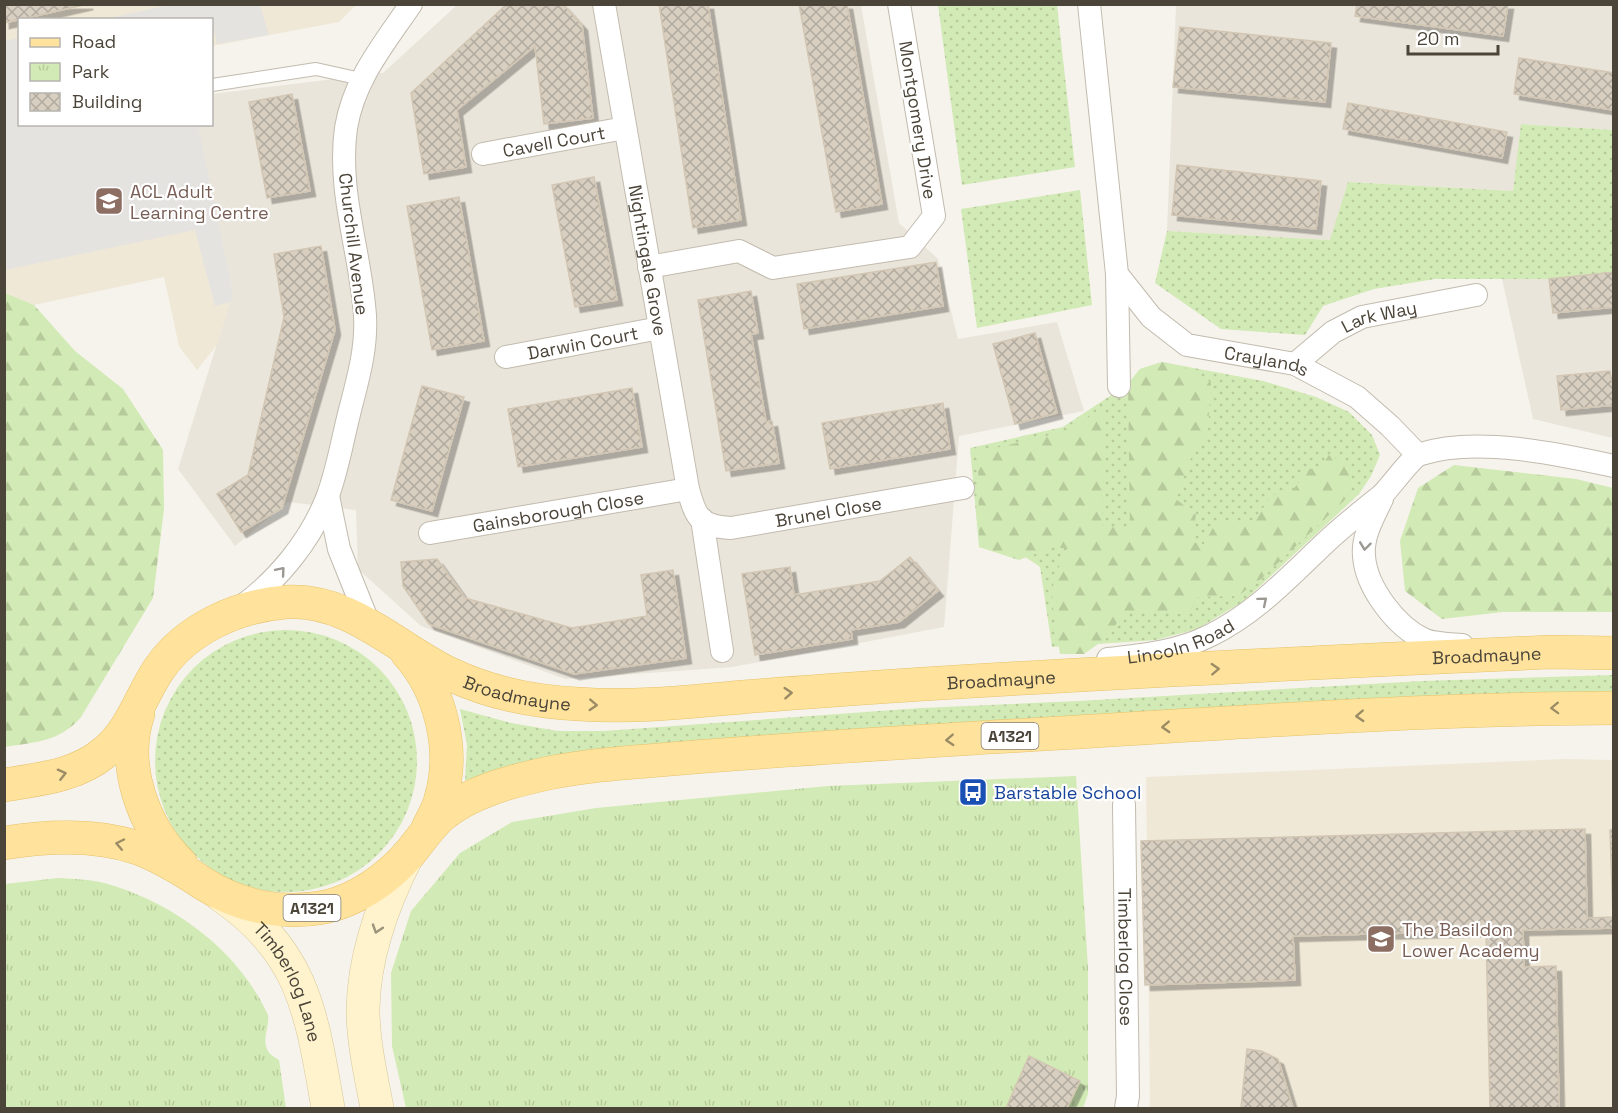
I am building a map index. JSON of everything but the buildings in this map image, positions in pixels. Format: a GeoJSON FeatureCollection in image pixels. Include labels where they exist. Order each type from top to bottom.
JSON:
{"type":"FeatureCollection","features":[{"type":"Feature","properties":{"kind":"main road","name":"Broadmayne"},"geometry":{"type":"LineString","coordinates":[[4,784],[70,772],[91,762],[106,752],[119,738],[140,706],[159,669],[191,636],[219,620],[254,607],[290,602],[316,604],[344,612],[369,624],[427,662],[492,690],[529,699],[570,704],[624,706],[926,684],[1552,652],[1614,653]]}},
{"type":"Feature","properties":{"kind":"main road","name":"Broadmayne"},"geometry":{"type":"LineString","coordinates":[[400,645],[417,663],[430,685],[443,729],[446,749],[446,773],[441,800],[416,845]]}},
{"type":"Feature","properties":{"kind":"main road","name":"Broadmayne"},"geometry":{"type":"LineString","coordinates":[[140,706],[133,729],[132,749],[138,791],[157,836],[172,855],[199,880]]}},
{"type":"Feature","properties":{"kind":"main road","name":"Broadmayne"},"geometry":{"type":"LineString","coordinates":[[4,843],[48,838],[106,841],[134,847],[163,859],[232,898],[257,907],[287,910],[326,907],[370,888],[390,873],[441,816],[459,804],[499,786],[551,772],[626,763],[858,745],[1278,720],[1486,710],[1614,708]]}},
{"type":"Feature","properties":{"kind":"main road"},"geometry":{"type":"LineString","coordinates":[[377,1108],[365,1034],[364,985],[374,936],[395,879],[416,845]]}},
{"type":"Feature","properties":{"kind":"main road","name":"Timberlog Lane"},"geometry":{"type":"LineString","coordinates":[[199,880],[257,923],[273,941],[301,988],[318,1046],[328,1108]]}},
{"type":"Feature","properties":{"kind":"street","name":"Churchill Avenue"},"geometry":{"type":"LineString","coordinates":[[219,620],[242,606],[273,580],[308,536],[328,496],[362,361],[365,336],[361,285],[346,201],[344,175],[346,127],[361,79],[411,4]]}},
{"type":"Feature","properties":{"kind":"street","name":"Nightingale Grove"},"geometry":{"type":"LineString","coordinates":[[604,4],[688,489],[699,517],[722,651]]}},
{"type":"Feature","properties":{"kind":"street","name":"Montgomery Drive"},"geometry":{"type":"LineString","coordinates":[[650,267],[739,251],[773,268],[910,247],[933,216],[899,4]]}},
{"type":"Feature","properties":{"kind":"street"},"geometry":{"type":"LineString","coordinates":[[1089,4],[1117,274],[1119,387]]}},
{"type":"Feature","properties":{"kind":"street","name":"Cavell Court"},"geometry":{"type":"LineString","coordinates":[[483,154],[625,128]]}},
{"type":"Feature","properties":{"kind":"street","name":"Craylands"},"geometry":{"type":"LineString","coordinates":[[1117,274],[1151,317],[1187,345],[1295,364],[1357,397],[1418,455]]}},
{"type":"Feature","properties":{"kind":"street","name":"Lark Way"},"geometry":{"type":"LineString","coordinates":[[1295,364],[1333,332],[1362,317],[1476,295]]}},
{"type":"Feature","properties":{"kind":"street","name":"Darwin Court"},"geometry":{"type":"LineString","coordinates":[[506,357],[660,328]]}},
{"type":"Feature","properties":{"kind":"street"},"geometry":{"type":"LineString","coordinates":[[1418,455],[1451,447],[1490,446],[1614,466]]}},
{"type":"Feature","properties":{"kind":"street","name":"Lincoln Road"},"geometry":{"type":"LineString","coordinates":[[926,684],[1167,651],[1209,637],[1247,614],[1280,586],[1345,525],[1385,492],[1418,455]]}},
{"type":"Feature","properties":{"kind":"street","name":"Brunel Close"},"geometry":{"type":"LineString","coordinates":[[699,517],[712,527],[731,528],[963,488]]}},
{"type":"Feature","properties":{"kind":"street","name":"Gainsborough Close"},"geometry":{"type":"LineString","coordinates":[[430,533],[688,489]]}},
{"type":"Feature","properties":{"kind":"street","name":"Lincoln Road"},"geometry":{"type":"LineString","coordinates":[[1385,492],[1367,530],[1363,555],[1369,580],[1392,616],[1426,640],[1478,648],[1552,652]]}},
{"type":"Feature","properties":{"kind":"street","name":"Churchill Avenue"},"geometry":{"type":"LineString","coordinates":[[328,496],[339,549],[369,624]]}},
{"type":"Feature","properties":{"kind":"street","name":"Timberlog Close"},"geometry":{"type":"LineString","coordinates":[[1124,805],[1128,1096],[1126,1108]]}},
{"type":"Feature","properties":{"kind":"lane"},"geometry":{"type":"LineString","coordinates":[[213,85],[316,69],[361,79]]}},
{"type":"Feature","properties":{"kind":"shaded area"},"geometry":{"type":"Polygon","coordinates":[[[173,4],[260,5],[269,35],[217,44],[213,18],[110,18],[173,4]]]}},
{"type":"Feature","properties":{"kind":"shaded area","name":"ACL Adult Learning Centre"},"geometry":{"type":"Polygon","coordinates":[[[4,5],[356,5],[339,22],[213,46],[213,18],[18,18],[18,126],[198,126],[233,292],[217,345],[197,370],[179,346],[164,277],[34,305],[5,293],[4,5]]]}},
{"type":"Feature","properties":{"kind":"shaded area"},"geometry":{"type":"Polygon","coordinates":[[[457,5],[861,5],[899,223],[938,259],[958,339],[1057,322],[1084,411],[959,436],[944,627],[733,667],[565,679],[421,626],[358,569],[356,510],[288,502],[235,546],[178,469],[233,292],[197,126],[213,126],[213,94],[383,73],[457,5]]]}},
{"type":"Feature","properties":{"kind":"shaded area"},"geometry":{"type":"Polygon","coordinates":[[[1176,5],[1613,5],[1613,130],[1522,124],[1513,191],[1348,182],[1331,240],[1167,231],[1176,5]]]}},
{"type":"Feature","properties":{"kind":"shaded area"},"geometry":{"type":"Polygon","coordinates":[[[18,38],[18,126],[198,126],[233,292],[231,302],[215,306],[195,230],[5,270],[5,41],[18,38]]]}},
{"type":"Feature","properties":{"kind":"shaded area"},"geometry":{"type":"Polygon","coordinates":[[[1613,272],[1613,438],[1533,419],[1502,279],[1549,279],[1613,272]]]}},
{"type":"Feature","properties":{"kind":"shaded area","name":"The Basildon Lower Academy"},"geometry":{"type":"Polygon","coordinates":[[[1565,759],[1613,760],[1613,1108],[1149,1108],[1146,777],[1565,759]]]}},
{"type":"Feature","properties":{"kind":"green space"},"geometry":{"type":"Polygon","coordinates":[[[938,5],[1057,5],[1075,167],[962,185],[938,5]]]}},
{"type":"Feature","properties":{"kind":"green space"},"geometry":{"type":"Polygon","coordinates":[[[1521,124],[1613,130],[1613,272],[1549,279],[1435,279],[1374,289],[1323,306],[1305,335],[1221,329],[1155,283],[1167,231],[1330,240],[1348,182],[1513,191],[1521,124]]]}},
{"type":"Feature","properties":{"kind":"green space"},"geometry":{"type":"Polygon","coordinates":[[[1080,190],[1092,305],[977,328],[961,209],[1080,190]]]}},
{"type":"Feature","properties":{"kind":"green space"},"geometry":{"type":"Polygon","coordinates":[[[5,293],[34,305],[75,351],[123,389],[163,450],[164,509],[153,598],[81,717],[64,732],[46,740],[5,747],[5,293]]]}},
{"type":"Feature","properties":{"kind":"green space"},"geometry":{"type":"Polygon","coordinates":[[[1162,362],[1263,381],[1316,397],[1349,412],[1372,435],[1380,455],[1371,476],[1359,494],[1244,601],[1197,629],[1156,640],[1052,647],[1040,567],[1021,554],[979,547],[970,448],[1063,427],[1128,384],[1140,369],[1162,362]]]}},
{"type":"Feature","properties":{"kind":"green space"},"geometry":{"type":"Polygon","coordinates":[[[1162,362],[1183,367],[1211,382],[1208,430],[1190,460],[1176,499],[1196,515],[1191,542],[1204,544],[1215,524],[1254,521],[1272,495],[1292,491],[1309,469],[1320,468],[1329,455],[1349,466],[1350,495],[1261,579],[1238,596],[1198,597],[1191,609],[1183,615],[1174,612],[1123,613],[1108,637],[1084,654],[1060,654],[1052,602],[1054,575],[1070,549],[1054,547],[1019,560],[979,547],[978,452],[1072,430],[1103,406],[1102,527],[1130,527],[1128,384],[1140,369],[1162,362]]]}},
{"type":"Feature","properties":{"kind":"green space"},"geometry":{"type":"Polygon","coordinates":[[[1454,465],[1576,479],[1613,488],[1613,612],[1503,612],[1442,619],[1405,591],[1400,541],[1418,488],[1454,465]]]}},
{"type":"Feature","properties":{"kind":"green space"},"geometry":{"type":"Polygon","coordinates":[[[286,630],[312,632],[336,640],[359,652],[379,668],[395,688],[407,711],[415,735],[417,761],[415,787],[407,811],[395,834],[379,854],[359,870],[336,882],[312,890],[286,892],[260,890],[236,882],[213,870],[193,854],[177,834],[165,811],[157,787],[155,761],[157,735],[165,711],[177,688],[193,668],[213,652],[236,640],[260,632],[286,630]]]}},
{"type":"Feature","properties":{"kind":"green space"},"geometry":{"type":"Polygon","coordinates":[[[1614,675],[1613,697],[470,782],[465,780],[467,745],[460,709],[511,723],[558,731],[604,731],[921,708],[1422,681],[1614,675]]]}},
{"type":"Feature","properties":{"kind":"green space"},"geometry":{"type":"Polygon","coordinates":[[[1076,776],[1088,968],[1088,1094],[1083,1108],[406,1108],[392,1046],[391,973],[411,911],[460,853],[512,822],[596,808],[828,786],[1076,776]]]}},
{"type":"Feature","properties":{"kind":"green space"},"geometry":{"type":"Polygon","coordinates":[[[58,878],[99,882],[152,901],[197,929],[235,964],[268,1014],[266,1046],[270,1054],[279,1060],[286,1108],[5,1108],[5,884],[58,878]]]}},
{"type":"Feature","properties":{"kind":"place","name":"ACL Adult Learning Centre"},"geometry":{"type":"Point","coordinates":[109,201]}},
{"type":"Feature","properties":{"kind":"place","name":"Barstable School"},"geometry":{"type":"Point","coordinates":[973,792]}},
{"type":"Feature","properties":{"kind":"place","name":"The Basildon Lower Academy"},"geometry":{"type":"Point","coordinates":[1381,939]}}]}
